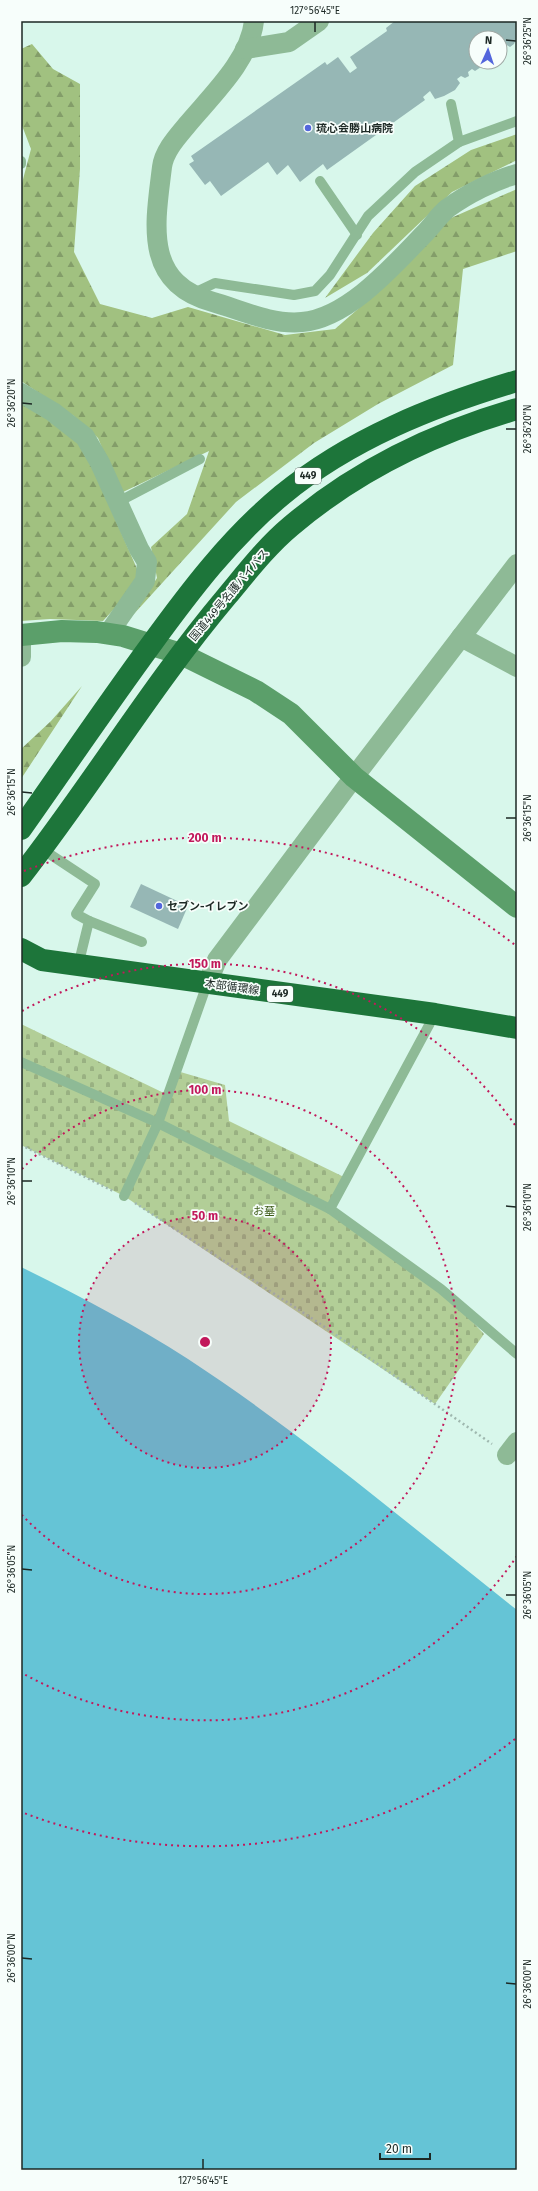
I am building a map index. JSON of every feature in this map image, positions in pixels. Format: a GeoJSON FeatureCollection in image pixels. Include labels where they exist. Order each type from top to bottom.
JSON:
{"type":"FeatureCollection","features":[{"type":"Feature","properties":{"kind":"highway","name":"449"},"geometry":{"type":"LineString","coordinates":[[21,829],[167,621],[240,532],[283,494],[342,453],[403,421],[473,394],[517,381]]}},
{"type":"Feature","properties":{"kind":"highway","name":"国道449号名護バイパス"},"geometry":{"type":"LineString","coordinates":[[21,876],[42,849],[181,654],[208,619],[276,541],[291,526],[357,478],[414,446],[484,419],[517,409]]}},
{"type":"Feature","properties":{"kind":"highway","name":"本部循環線"},"geometry":{"type":"LineString","coordinates":[[21,949],[31,960],[435,1014],[517,1028]]}},
{"type":"Feature","properties":{"kind":"street"},"geometry":{"type":"LineString","coordinates":[[254,21],[254,30],[241,60],[174,140],[163,160],[156,212],[156,234],[160,260],[174,281],[190,295],[272,320],[301,323],[322,318],[339,310],[368,289],[448,209],[477,192],[517,174]]}},
{"type":"Feature","properties":{"kind":"street"},"geometry":{"type":"LineString","coordinates":[[245,49],[289,42],[319,21]]}},
{"type":"Feature","properties":{"kind":"street"},"geometry":{"type":"LineString","coordinates":[[21,393],[53,412],[85,437],[100,463],[138,549],[147,562],[146,580],[108,634]]}},
{"type":"Feature","properties":{"kind":"street"},"geometry":{"type":"LineString","coordinates":[[207,984],[217,960],[354,777],[517,564]]}},
{"type":"Feature","properties":{"kind":"street"},"geometry":{"type":"LineString","coordinates":[[21,635],[62,631],[108,634],[152,644],[181,654],[256,691],[291,714],[354,777],[517,906]]}},
{"type":"Feature","properties":{"kind":"street"},"geometry":{"type":"LineString","coordinates":[[461,637],[517,667]]}},
{"type":"Feature","properties":{"kind":"street"},"geometry":{"type":"LineString","coordinates":[[21,643],[21,657]]}},
{"type":"Feature","properties":{"kind":"lane"},"geometry":{"type":"LineString","coordinates":[[451,104],[459,142]]}},
{"type":"Feature","properties":{"kind":"lane"},"geometry":{"type":"LineString","coordinates":[[190,295],[215,283],[294,295],[315,291],[330,275],[368,216],[415,172],[459,142],[517,121]]}},
{"type":"Feature","properties":{"kind":"lane"},"geometry":{"type":"LineString","coordinates":[[320,181],[356,234]]}},
{"type":"Feature","properties":{"kind":"lane"},"geometry":{"type":"LineString","coordinates":[[118,502],[200,459]]}},
{"type":"Feature","properties":{"kind":"lane"},"geometry":{"type":"LineString","coordinates":[[42,849],[95,884],[76,914],[89,921],[142,942]]}},
{"type":"Feature","properties":{"kind":"lane"},"geometry":{"type":"LineString","coordinates":[[78,966],[89,921]]}},
{"type":"Feature","properties":{"kind":"lane"},"geometry":{"type":"LineString","coordinates":[[124,1196],[158,1124],[207,984]]}},
{"type":"Feature","properties":{"kind":"lane"},"geometry":{"type":"LineString","coordinates":[[330,1209],[435,1014]]}},
{"type":"Feature","properties":{"kind":"lane"},"geometry":{"type":"LineString","coordinates":[[21,1062],[158,1124],[330,1209],[441,1289],[517,1354]]}},
{"type":"Feature","properties":{"kind":"path"},"geometry":{"type":"LineString","coordinates":[[21,1145],[124,1196],[512,1449]]}},
{"type":"Feature","properties":{"kind":"green space"},"geometry":{"type":"Polygon","coordinates":[[[32,44],[53,69],[80,84],[80,169],[74,252],[100,304],[152,318],[188,307],[285,335],[335,329],[382,288],[451,218],[517,189],[517,251],[463,269],[453,365],[378,404],[314,443],[236,502],[133,615],[157,578],[151,547],[187,514],[209,451],[121,493],[98,438],[74,416],[21,381],[21,187],[31,149],[21,123],[21,49],[32,44]]]}},
{"type":"Feature","properties":{"kind":"green space"},"geometry":{"type":"Polygon","coordinates":[[[517,134],[517,160],[452,192],[367,273],[325,298],[373,233],[415,186],[471,150],[517,134]]]}},
{"type":"Feature","properties":{"kind":"green space"},"geometry":{"type":"Polygon","coordinates":[[[21,402],[55,422],[83,446],[138,571],[135,586],[103,621],[50,619],[21,621],[21,402]]]}},
{"type":"Feature","properties":{"kind":"green space"},"geometry":{"type":"Polygon","coordinates":[[[82,686],[21,779],[21,749],[51,721],[82,686]]]}},
{"type":"Feature","properties":{"kind":"green space","name":"お墓"},"geometry":{"type":"Polygon","coordinates":[[[21,1024],[168,1095],[177,1071],[225,1085],[229,1121],[346,1178],[330,1208],[441,1289],[484,1334],[435,1404],[124,1196],[21,1145],[21,1024]]]}},
{"type":"Feature","properties":{"kind":"water"},"geometry":{"type":"Polygon","coordinates":[[[21,1267],[85,1299],[148,1334],[231,1388],[315,1449],[517,1610],[517,2170],[21,2170],[21,1267]]]}},
{"type":"Feature","properties":{"kind":"building","name":"琉心会勝山病院"},"geometry":{"type":"Polygon","coordinates":[[[395,21],[517,21],[517,37],[514,44],[510,47],[508,46],[508,30],[468,30],[468,70],[471,70],[468,72],[469,76],[465,78],[461,76],[457,79],[460,83],[455,90],[435,99],[430,91],[423,97],[425,100],[327,170],[323,164],[300,182],[288,165],[277,175],[268,162],[221,196],[210,181],[205,185],[189,164],[194,161],[191,156],[325,62],[327,65],[338,57],[350,73],[357,68],[350,57],[387,31],[386,28],[395,21]]]}},
{"type":"Feature","properties":{"kind":"building","name":"セブン-イレブン"},"geometry":{"type":"Polygon","coordinates":[[[141,884],[188,906],[178,929],[130,907],[141,884]]]}},
{"type":"Feature","properties":{"kind":"place","name":"琉心会勝山病院"},"geometry":{"type":"Point","coordinates":[308,128]}},
{"type":"Feature","properties":{"kind":"place","name":"セブン-イレブン"},"geometry":{"type":"Point","coordinates":[159,906]}}]}
